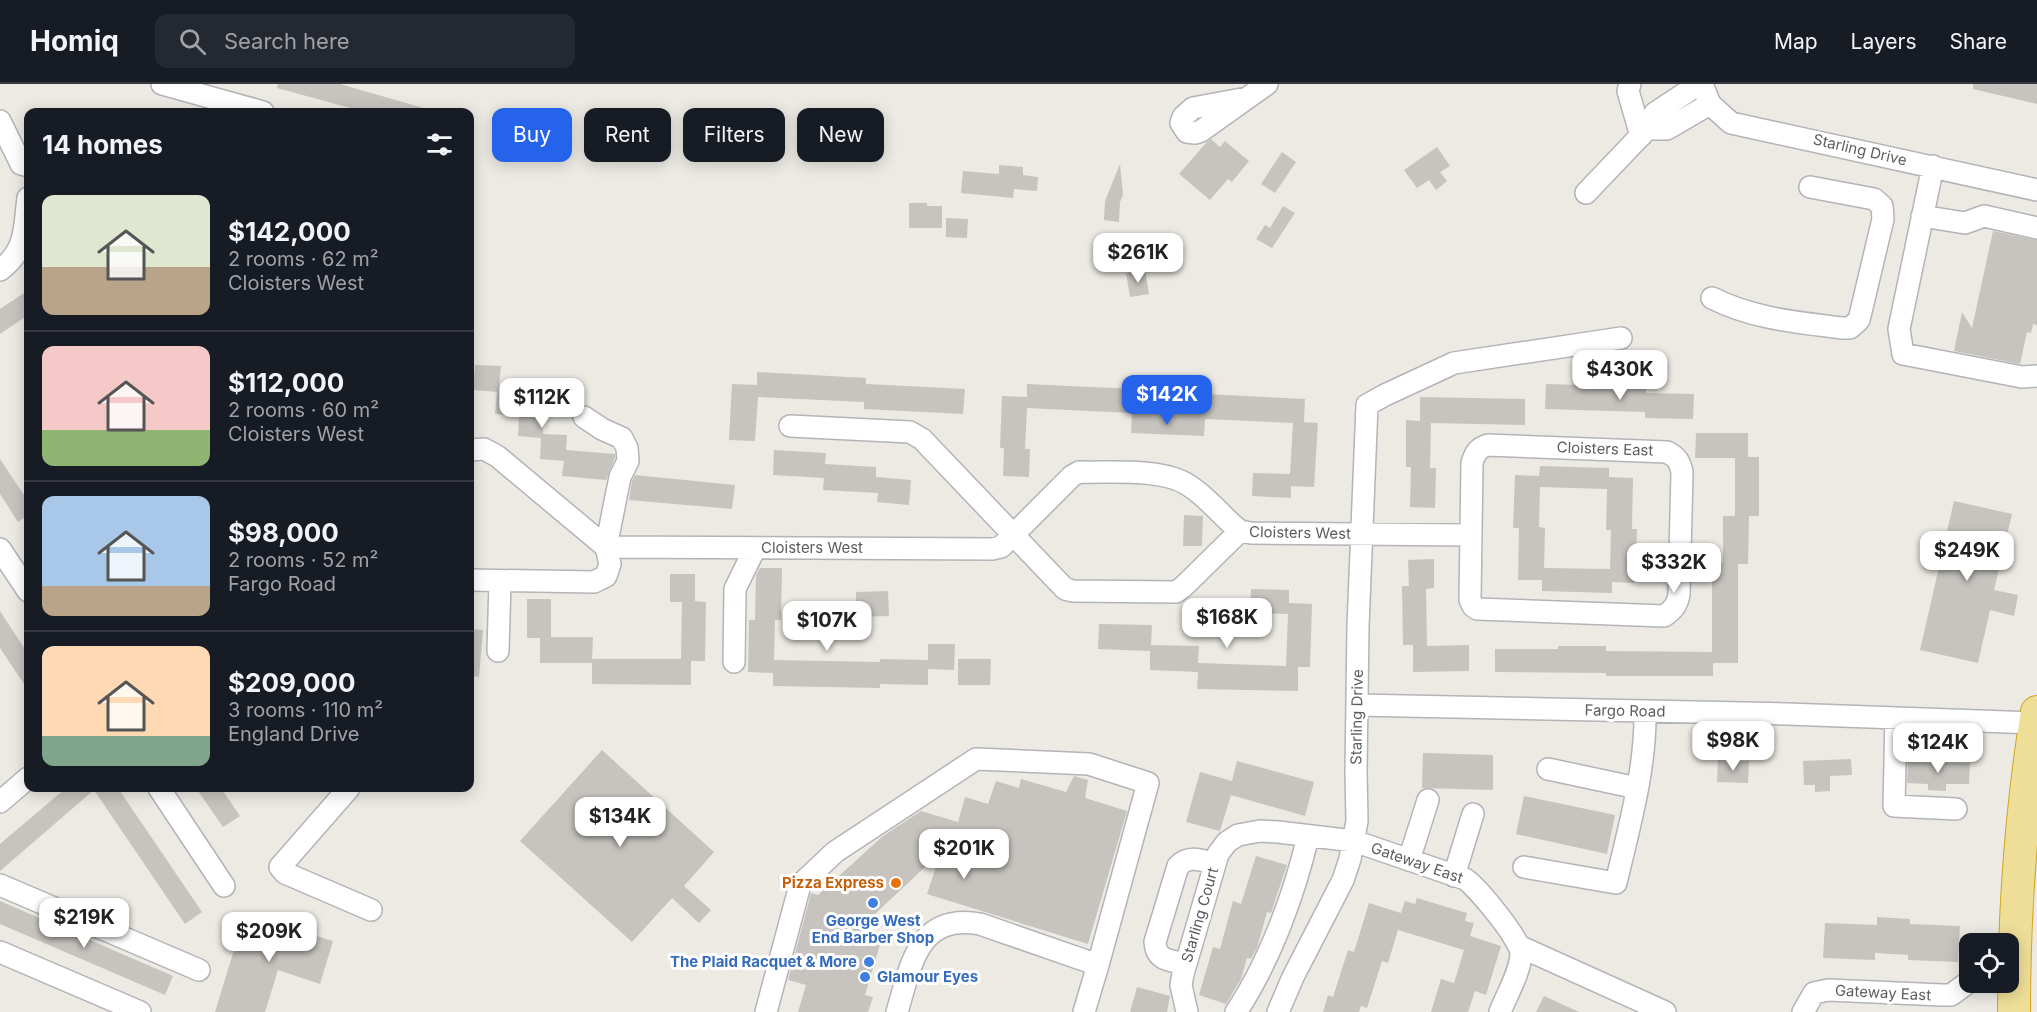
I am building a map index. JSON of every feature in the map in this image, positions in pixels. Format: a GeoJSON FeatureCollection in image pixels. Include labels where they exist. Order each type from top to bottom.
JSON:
{"type":"FeatureCollection","features":[{"type":"Feature","properties":{"kind":"highway"},"geometry":{"type":"LineString","coordinates":[[2014,933],[2022,820],[2036,720]]}},
{"type":"Feature","properties":{"kind":"highway"},"geometry":{"type":"LineString","coordinates":[[2012,993],[2014,1012]]}},
{"type":"Feature","properties":{"kind":"street"},"geometry":{"type":"LineString","coordinates":[[162,84],[249,108]]}},
{"type":"Feature","properties":{"kind":"street"},"geometry":{"type":"LineString","coordinates":[[1247,98],[1267,84]]}},
{"type":"Feature","properties":{"kind":"street"},"geometry":{"type":"LineString","coordinates":[[1629,84],[1628,91],[1644,133]]}},
{"type":"Feature","properties":{"kind":"street"},"geometry":{"type":"LineString","coordinates":[[1586,193],[1644,133],[1655,113],[1700,84]]}},
{"type":"Feature","properties":{"kind":"street","name":"Starling Drive"},"geometry":{"type":"LineString","coordinates":[[1700,84],[1710,104],[1731,123],[2037,190]]}},
{"type":"Feature","properties":{"kind":"street"},"geometry":{"type":"LineString","coordinates":[[1644,133],[1667,129],[1710,104]]}},
{"type":"Feature","properties":{"kind":"street"},"geometry":{"type":"LineString","coordinates":[[0,121],[24,166]]}},
{"type":"Feature","properties":{"kind":"street"},"geometry":{"type":"LineString","coordinates":[[1933,166],[1899,329],[1903,354],[2022,377],[2037,376]]}},
{"type":"Feature","properties":{"kind":"street"},"geometry":{"type":"LineString","coordinates":[[1712,298],[1734,309],[1780,320],[1842,328],[1850,328],[1859,320],[1882,219],[1882,206],[1874,198],[1810,187]]}},
{"type":"Feature","properties":{"kind":"street"},"geometry":{"type":"LineString","coordinates":[[1922,216],[1965,224],[1984,216],[2037,228]]}},
{"type":"Feature","properties":{"kind":"street"},"geometry":{"type":"LineString","coordinates":[[0,270],[23,261],[24,227]]}},
{"type":"Feature","properties":{"kind":"street","name":"Starling Drive"},"geometry":{"type":"LineString","coordinates":[[1278,1012],[1293,976],[1343,880],[1357,821],[1360,534],[1367,405],[1385,394],[1454,363],[1621,338]]}},
{"type":"Feature","properties":{"kind":"street"},"geometry":{"type":"LineString","coordinates":[[474,580],[594,582],[606,576],[610,564],[606,547],[620,477],[628,461],[627,448],[622,438],[584,417]]}},
{"type":"Feature","properties":{"kind":"street","name":"Cloisters West"},"geometry":{"type":"LineString","coordinates":[[790,426],[910,432],[922,439],[1065,589],[1073,591],[1171,592],[1182,587],[1240,531]]}},
{"type":"Feature","properties":{"kind":"street","name":"Cloisters East"},"geometry":{"type":"LineString","coordinates":[[1497,445],[1667,452],[1674,455],[1680,462],[1682,472],[1679,595],[1677,605],[1664,616],[1477,609],[1470,600],[1470,535],[1472,463],[1475,453],[1480,448],[1497,445]]}},
{"type":"Feature","properties":{"kind":"street"},"geometry":{"type":"LineString","coordinates":[[474,450],[484,449],[497,456],[606,547]]}},
{"type":"Feature","properties":{"kind":"street","name":"Cloisters West"},"geometry":{"type":"LineString","coordinates":[[606,547],[992,549],[1000,547],[1072,476],[1079,472],[1158,474],[1172,477],[1188,484],[1240,531],[1360,534]]}},
{"type":"Feature","properties":{"kind":"street"},"geometry":{"type":"LineString","coordinates":[[1360,534],[1470,535]]}},
{"type":"Feature","properties":{"kind":"street"},"geometry":{"type":"LineString","coordinates":[[734,662],[735,589],[755,548]]}},
{"type":"Feature","properties":{"kind":"street"},"geometry":{"type":"LineString","coordinates":[[0,549],[24,585]]}},
{"type":"Feature","properties":{"kind":"street"},"geometry":{"type":"LineString","coordinates":[[498,651],[500,581]]}},
{"type":"Feature","properties":{"kind":"street","name":"Fargo Road"},"geometry":{"type":"LineString","coordinates":[[1357,705],[2036,720]]}},
{"type":"Feature","properties":{"kind":"street"},"geometry":{"type":"LineString","coordinates":[[1524,867],[1616,883],[1637,788],[1645,732],[1645,711]]}},
{"type":"Feature","properties":{"kind":"street"},"geometry":{"type":"LineString","coordinates":[[1896,718],[1894,806],[1956,809]]}},
{"type":"Feature","properties":{"kind":"street"},"geometry":{"type":"LineString","coordinates":[[766,1012],[800,885],[835,852],[976,759],[1089,764],[1148,783],[1084,1012]]}},
{"type":"Feature","properties":{"kind":"street"},"geometry":{"type":"LineString","coordinates":[[1548,769],[1637,788]]}},
{"type":"Feature","properties":{"kind":"street"},"geometry":{"type":"LineString","coordinates":[[0,802],[24,781]]}},
{"type":"Feature","properties":{"kind":"street"},"geometry":{"type":"LineString","coordinates":[[162,792],[224,886]]}},
{"type":"Feature","properties":{"kind":"street"},"geometry":{"type":"LineString","coordinates":[[346,792],[280,867],[285,873],[371,910]]}},
{"type":"Feature","properties":{"kind":"street"},"geometry":{"type":"LineString","coordinates":[[1409,860],[1428,800]]}},
{"type":"Feature","properties":{"kind":"street"},"geometry":{"type":"LineString","coordinates":[[1454,876],[1473,814]]}},
{"type":"Feature","properties":{"kind":"street","name":"Starling Court"},"geometry":{"type":"LineString","coordinates":[[1187,1012],[1181,985],[1185,964],[1218,854],[1227,842],[1248,832],[1260,831],[1354,841]]}},
{"type":"Feature","properties":{"kind":"street"},"geometry":{"type":"LineString","coordinates":[[1236,1012],[1249,993],[1278,928],[1300,869],[1308,836]]}},
{"type":"Feature","properties":{"kind":"street","name":"Gateway East"},"geometry":{"type":"LineString","coordinates":[[1354,841],[1465,879],[1482,894],[1521,947],[1665,1012]]}},
{"type":"Feature","properties":{"kind":"street"},"geometry":{"type":"LineString","coordinates":[[1185,964],[1160,957],[1156,951],[1155,942],[1178,866],[1183,860],[1193,858],[1215,864]]}},
{"type":"Feature","properties":{"kind":"street"},"geometry":{"type":"LineString","coordinates":[[0,885],[199,970]]}},
{"type":"Feature","properties":{"kind":"street"},"geometry":{"type":"LineString","coordinates":[[897,1012],[916,950],[932,932],[949,924],[966,922],[980,924],[1098,965]]}},
{"type":"Feature","properties":{"kind":"street"},"geometry":{"type":"LineString","coordinates":[[1500,1012],[1520,963],[1521,947]]}},
{"type":"Feature","properties":{"kind":"street"},"geometry":{"type":"LineString","coordinates":[[0,952],[140,1012]]}},
{"type":"Feature","properties":{"kind":"street","name":"Gateway East"},"geometry":{"type":"LineString","coordinates":[[1803,1012],[1814,993],[1828,990],[1952,1003]]}},
{"type":"Feature","properties":{"kind":"building"},"geometry":{"type":"Polygon","coordinates":[[[278,84],[340,84],[424,108],[350,108],[277,88],[278,84]]]}},
{"type":"Feature","properties":{"kind":"building"},"geometry":{"type":"Polygon","coordinates":[[[1973,84],[2037,84],[2037,104],[1973,89],[1973,84]]]}},
{"type":"Feature","properties":{"kind":"building"},"geometry":{"type":"Polygon","coordinates":[[[1211,139],[1220,147],[1225,141],[1249,161],[1232,182],[1228,179],[1210,200],[1179,174],[1211,139]]]}},
{"type":"Feature","properties":{"kind":"building"},"geometry":{"type":"Polygon","coordinates":[[[1437,147],[1450,166],[1440,172],[1447,181],[1436,190],[1429,180],[1417,188],[1404,170],[1437,147]]]}},
{"type":"Feature","properties":{"kind":"building"},"geometry":{"type":"Polygon","coordinates":[[[1282,152],[1296,162],[1275,193],[1261,184],[1282,152]]]}},
{"type":"Feature","properties":{"kind":"building"},"geometry":{"type":"Polygon","coordinates":[[[1120,164],[1123,195],[1120,202],[1119,222],[1104,220],[1105,201],[1120,164]]]}},
{"type":"Feature","properties":{"kind":"building"},"geometry":{"type":"Polygon","coordinates":[[[999,165],[1023,167],[1023,175],[1038,177],[1037,191],[1014,189],[1013,198],[961,193],[963,171],[999,174],[999,165]]]}},
{"type":"Feature","properties":{"kind":"building"},"geometry":{"type":"Polygon","coordinates":[[[909,203],[942,206],[942,228],[909,228],[909,203]]]}},
{"type":"Feature","properties":{"kind":"building"},"geometry":{"type":"Polygon","coordinates":[[[1283,206],[1295,213],[1272,248],[1256,239],[1265,225],[1270,228],[1283,206]]]}},
{"type":"Feature","properties":{"kind":"building"},"geometry":{"type":"Polygon","coordinates":[[[946,218],[968,219],[967,238],[946,237],[946,218]]]}},
{"type":"Feature","properties":{"kind":"building"},"geometry":{"type":"Polygon","coordinates":[[[1993,231],[2037,240],[2037,325],[2033,324],[2031,333],[2027,332],[2020,364],[1954,351],[1962,312],[1972,328],[1993,231]]]}},
{"type":"Feature","properties":{"kind":"building"},"geometry":{"type":"Polygon","coordinates":[[[1145,270],[1149,294],[1130,297],[1126,273],[1145,270]]]}},
{"type":"Feature","properties":{"kind":"building"},"geometry":{"type":"Polygon","coordinates":[[[24,293],[24,318],[0,334],[0,309],[24,293]]]}},
{"type":"Feature","properties":{"kind":"building"},"geometry":{"type":"Polygon","coordinates":[[[475,365],[501,366],[499,387],[522,389],[521,411],[544,412],[543,434],[567,435],[566,450],[615,454],[606,480],[562,476],[564,461],[540,459],[541,438],[518,436],[519,416],[495,414],[497,392],[474,390],[475,365]]]}},
{"type":"Feature","properties":{"kind":"building"},"geometry":{"type":"Polygon","coordinates":[[[757,372],[866,378],[866,384],[965,389],[963,414],[864,409],[864,402],[758,397],[755,441],[729,440],[732,384],[757,385],[757,372]]]}},
{"type":"Feature","properties":{"kind":"building"},"geometry":{"type":"Polygon","coordinates":[[[1027,384],[1134,389],[1134,407],[1204,410],[1205,394],[1305,399],[1304,422],[1318,423],[1314,487],[1291,486],[1291,498],[1252,496],[1253,473],[1290,474],[1293,423],[1205,419],[1204,436],[1131,433],[1132,413],[1027,408],[1025,449],[1030,449],[1029,477],[1003,476],[1004,448],[1000,448],[1002,396],[1027,397],[1027,384]]]}},
{"type":"Feature","properties":{"kind":"building"},"geometry":{"type":"Polygon","coordinates":[[[1546,384],[1646,387],[1646,393],[1694,394],[1693,419],[1645,418],[1645,412],[1545,409],[1546,384]]]}},
{"type":"Feature","properties":{"kind":"building"},"geometry":{"type":"Polygon","coordinates":[[[1420,397],[1525,399],[1525,425],[1431,423],[1430,468],[1436,468],[1435,508],[1410,507],[1411,467],[1406,467],[1406,420],[1420,421],[1420,397]]]}},
{"type":"Feature","properties":{"kind":"building"},"geometry":{"type":"Polygon","coordinates":[[[1696,433],[1748,433],[1748,457],[1759,457],[1759,516],[1749,516],[1748,564],[1738,564],[1738,663],[1713,663],[1713,676],[1606,676],[1606,673],[1495,672],[1495,649],[1606,646],[1606,651],[1712,652],[1712,563],[1723,563],[1723,516],[1735,516],[1735,458],[1695,458],[1696,433]]]}},
{"type":"Feature","properties":{"kind":"building"},"geometry":{"type":"Polygon","coordinates":[[[774,450],[826,453],[825,464],[876,467],[876,477],[911,480],[909,505],[877,502],[878,493],[823,490],[824,478],[773,475],[774,450]]]}},
{"type":"Feature","properties":{"kind":"building"},"geometry":{"type":"Polygon","coordinates":[[[0,459],[24,495],[24,518],[18,522],[0,494],[0,459]]]}},
{"type":"Feature","properties":{"kind":"building"},"geometry":{"type":"Polygon","coordinates":[[[1540,466],[1609,468],[1609,477],[1633,478],[1632,529],[1637,529],[1635,583],[1612,582],[1612,593],[1542,591],[1542,580],[1518,580],[1519,528],[1513,528],[1515,475],[1539,476],[1540,466]],[[1540,487],[1539,527],[1545,528],[1544,568],[1610,569],[1611,530],[1606,530],[1607,489],[1540,487]]]}},
{"type":"Feature","properties":{"kind":"building"},"geometry":{"type":"Polygon","coordinates":[[[635,475],[735,485],[732,509],[629,500],[635,475]]]}},
{"type":"Feature","properties":{"kind":"building"},"geometry":{"type":"Polygon","coordinates":[[[1954,501],[2012,514],[1994,590],[2018,595],[2014,616],[1990,610],[1978,663],[1920,650],[1939,567],[1925,564],[1930,541],[1944,544],[1954,501]]]}},
{"type":"Feature","properties":{"kind":"building"},"geometry":{"type":"Polygon","coordinates":[[[1184,515],[1203,516],[1202,546],[1183,546],[1184,515]]]}},
{"type":"Feature","properties":{"kind":"building"},"geometry":{"type":"Polygon","coordinates":[[[1434,559],[1434,588],[1426,589],[1427,646],[1469,645],[1469,671],[1413,672],[1413,645],[1403,645],[1402,586],[1409,586],[1408,560],[1434,559]]]}},
{"type":"Feature","properties":{"kind":"building"},"geometry":{"type":"Polygon","coordinates":[[[760,568],[782,568],[781,620],[775,620],[774,660],[880,662],[880,659],[928,660],[928,644],[955,644],[954,670],[928,669],[928,685],[880,684],[880,688],[773,686],[773,673],[748,672],[749,620],[755,620],[756,575],[760,568]]]}},
{"type":"Feature","properties":{"kind":"building"},"geometry":{"type":"Polygon","coordinates":[[[670,574],[695,574],[695,601],[706,602],[705,661],[691,661],[691,685],[592,684],[592,663],[540,663],[540,638],[527,638],[527,599],[551,599],[551,637],[593,637],[592,659],[681,659],[682,602],[670,602],[670,574]]]}},
{"type":"Feature","properties":{"kind":"building"},"geometry":{"type":"Polygon","coordinates":[[[1251,589],[1289,590],[1289,603],[1312,604],[1310,667],[1298,667],[1298,691],[1197,689],[1198,672],[1150,670],[1150,651],[1098,649],[1099,624],[1152,625],[1151,645],[1199,646],[1198,663],[1286,666],[1288,614],[1250,613],[1251,589]]]}},
{"type":"Feature","properties":{"kind":"building"},"geometry":{"type":"Polygon","coordinates":[[[888,591],[889,616],[856,617],[856,592],[888,591]]]}},
{"type":"Feature","properties":{"kind":"building"},"geometry":{"type":"Polygon","coordinates":[[[0,611],[24,648],[24,684],[0,648],[0,611]]]}},
{"type":"Feature","properties":{"kind":"building"},"geometry":{"type":"Polygon","coordinates":[[[474,629],[483,630],[479,677],[474,676],[474,629]]]}},
{"type":"Feature","properties":{"kind":"building"},"geometry":{"type":"Polygon","coordinates":[[[958,659],[991,659],[990,685],[958,685],[958,659]]]}},
{"type":"Feature","properties":{"kind":"building"},"geometry":{"type":"Polygon","coordinates":[[[602,750],[714,852],[684,886],[711,910],[699,923],[672,898],[632,942],[520,841],[602,750]]]}},
{"type":"Feature","properties":{"kind":"building"},"geometry":{"type":"Polygon","coordinates":[[[1423,753],[1493,755],[1493,790],[1422,788],[1423,753]]]}},
{"type":"Feature","properties":{"kind":"building"},"geometry":{"type":"Polygon","coordinates":[[[1851,759],[1852,775],[1830,776],[1830,791],[1815,792],[1815,785],[1804,785],[1803,761],[1851,759]]]}},
{"type":"Feature","properties":{"kind":"building"},"geometry":{"type":"Polygon","coordinates":[[[1718,760],[1749,761],[1748,783],[1717,782],[1718,760]]]}},
{"type":"Feature","properties":{"kind":"building"},"geometry":{"type":"Polygon","coordinates":[[[1237,761],[1314,782],[1305,816],[1231,795],[1220,831],[1186,822],[1200,772],[1232,781],[1237,761]]]}},
{"type":"Feature","properties":{"kind":"building"},"geometry":{"type":"Polygon","coordinates":[[[1908,762],[1970,763],[1969,784],[1946,784],[1946,791],[1928,790],[1928,784],[1907,783],[1908,762]]]}},
{"type":"Feature","properties":{"kind":"building"},"geometry":{"type":"Polygon","coordinates":[[[1074,776],[1088,780],[1085,798],[1127,811],[1088,944],[927,894],[941,852],[875,914],[869,934],[882,938],[865,995],[873,997],[868,1012],[798,1012],[806,985],[788,980],[811,893],[818,895],[883,836],[921,811],[958,822],[965,797],[988,804],[996,781],[1019,788],[1021,779],[1066,792],[1074,776]]]}},
{"type":"Feature","properties":{"kind":"building"},"geometry":{"type":"Polygon","coordinates":[[[61,792],[92,792],[0,871],[0,844],[61,792]]]}},
{"type":"Feature","properties":{"kind":"building"},"geometry":{"type":"Polygon","coordinates":[[[95,792],[121,792],[202,912],[185,924],[95,792]]]}},
{"type":"Feature","properties":{"kind":"building"},"geometry":{"type":"Polygon","coordinates":[[[199,792],[224,792],[240,816],[223,827],[199,792]]]}},
{"type":"Feature","properties":{"kind":"building"},"geometry":{"type":"Polygon","coordinates":[[[1524,796],[1615,815],[1607,854],[1516,834],[1524,796]]]}},
{"type":"Feature","properties":{"kind":"building"},"geometry":{"type":"Polygon","coordinates":[[[1256,856],[1287,865],[1271,913],[1267,912],[1257,948],[1251,959],[1247,958],[1241,979],[1226,1004],[1199,995],[1213,947],[1220,949],[1233,901],[1241,904],[1256,856]]]}},
{"type":"Feature","properties":{"kind":"building"},"geometry":{"type":"Polygon","coordinates":[[[1417,898],[1467,913],[1465,921],[1474,923],[1470,936],[1501,946],[1486,995],[1475,991],[1468,1012],[1431,1012],[1441,979],[1454,983],[1464,950],[1398,930],[1388,963],[1382,961],[1367,1008],[1361,1006],[1359,1012],[1323,1012],[1328,995],[1333,997],[1348,950],[1354,952],[1369,903],[1401,913],[1405,901],[1415,904],[1417,898]]]}},
{"type":"Feature","properties":{"kind":"building"},"geometry":{"type":"Polygon","coordinates":[[[0,901],[173,976],[165,995],[0,924],[0,901]]]}},
{"type":"Feature","properties":{"kind":"building"},"geometry":{"type":"Polygon","coordinates":[[[245,914],[333,941],[320,984],[278,970],[265,1012],[215,1012],[245,914]]]}},
{"type":"Feature","properties":{"kind":"building"},"geometry":{"type":"Polygon","coordinates":[[[1877,917],[1910,919],[1910,924],[1960,926],[1958,962],[1908,960],[1908,955],[1875,953],[1875,960],[1823,958],[1825,923],[1877,925],[1877,917]]]}},
{"type":"Feature","properties":{"kind":"building"},"geometry":{"type":"Polygon","coordinates":[[[1137,987],[1170,996],[1167,1012],[1130,1012],[1137,987]]]}},
{"type":"Feature","properties":{"kind":"building"},"geometry":{"type":"Polygon","coordinates":[[[1544,996],[1579,1012],[1536,1012],[1544,996]]]}},
{"type":"Feature","properties":{"kind":"place","name":"Pizza Express"},"geometry":{"type":"Point","coordinates":[896,883]}},
{"type":"Feature","properties":{"kind":"place","name":"George West End Barber Shop"},"geometry":{"type":"Point","coordinates":[873,903]}},
{"type":"Feature","properties":{"kind":"place","name":"The Plaid Racquet & More"},"geometry":{"type":"Point","coordinates":[869,962]}},
{"type":"Feature","properties":{"kind":"place","name":"Glamour Eyes"},"geometry":{"type":"Point","coordinates":[865,977]}}]}
